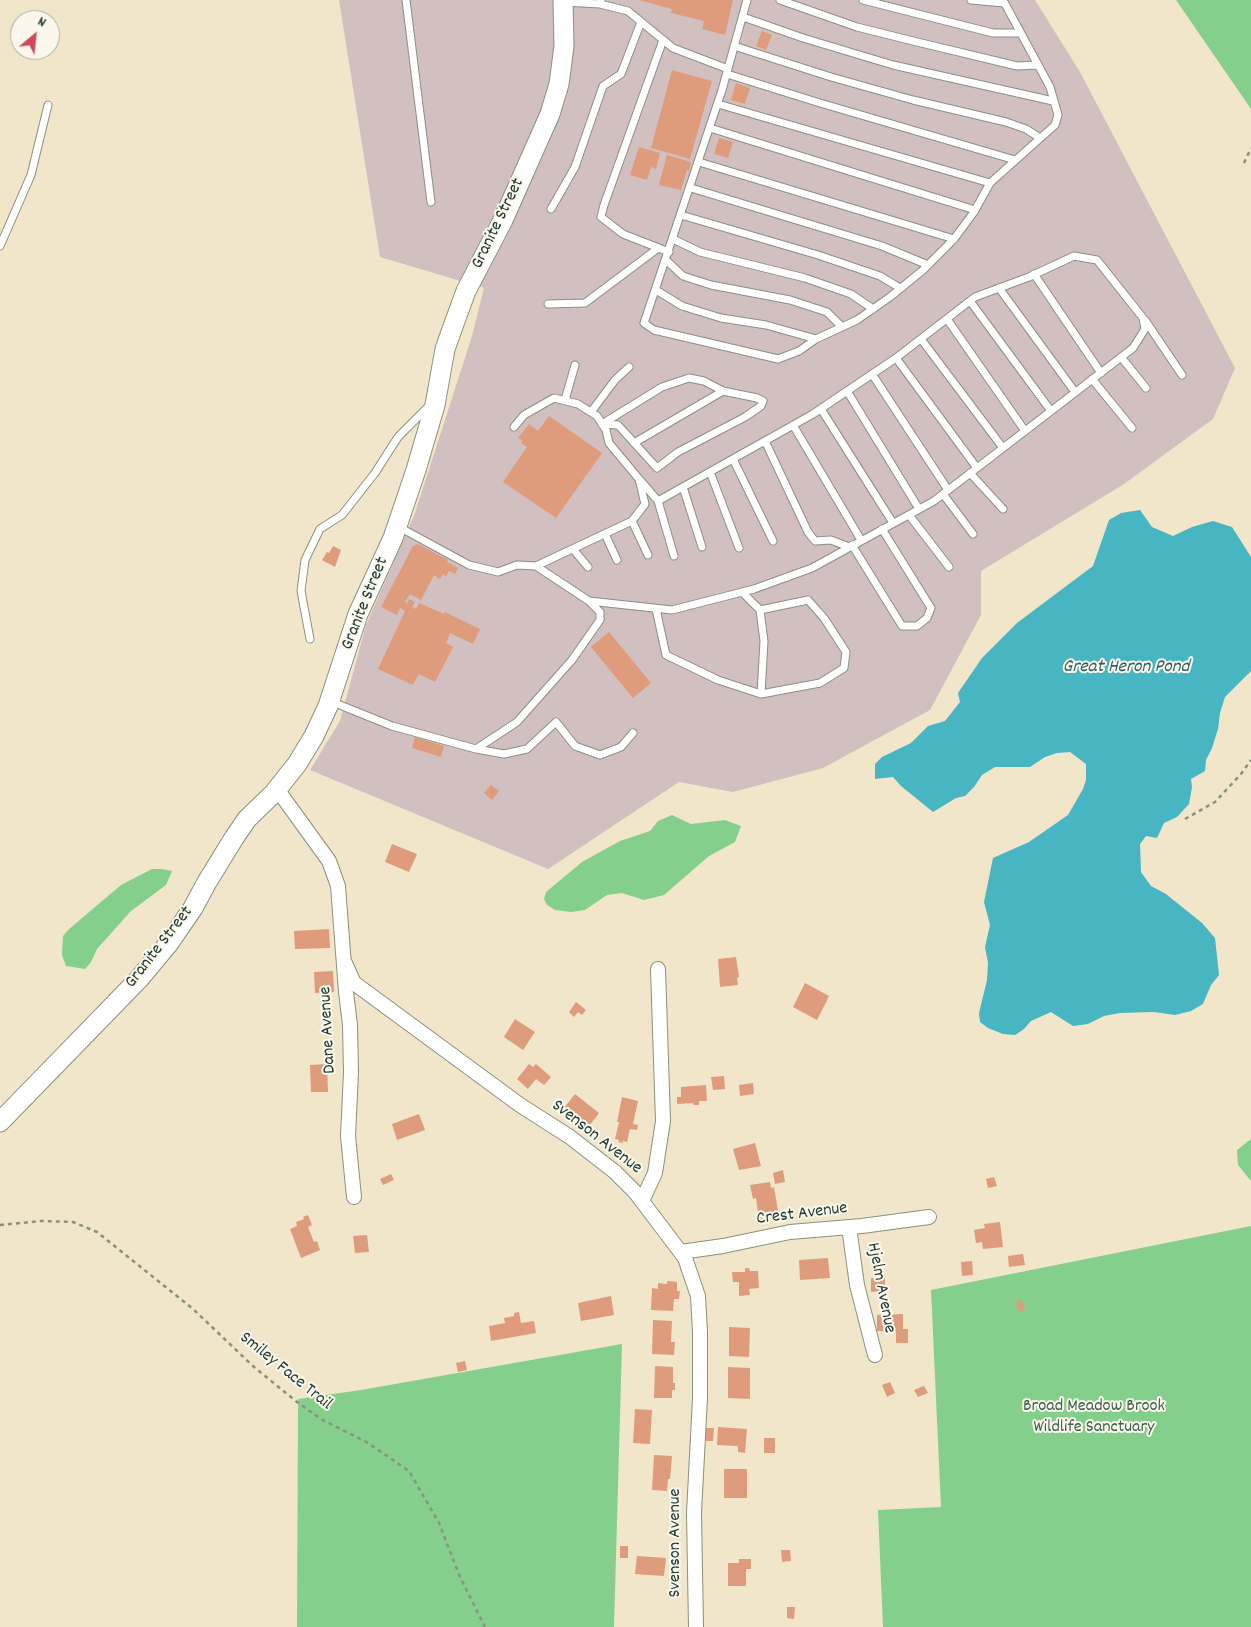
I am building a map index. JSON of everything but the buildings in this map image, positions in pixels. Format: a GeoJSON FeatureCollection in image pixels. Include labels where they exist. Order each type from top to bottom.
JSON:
{"type":"FeatureCollection","features":[{"type":"Feature","properties":{"kind":"street","name":"Granite Street"},"geometry":{"type":"LineString","coordinates":[[0,1122],[138,979],[169,943],[193,908],[206,882],[247,819],[277,789],[297,764],[314,736],[329,701],[358,614],[397,526],[416,470],[436,399],[445,349],[466,291],[503,220],[550,114],[559,84],[564,46],[563,1]]}},
{"type":"Feature","properties":{"kind":"street","name":"Dane Avenue"},"geometry":{"type":"LineString","coordinates":[[277,789],[313,837],[330,864],[338,886],[350,1025],[351,1072],[348,1136],[354,1197]]}},
{"type":"Feature","properties":{"kind":"street","name":"Svenson Avenue"},"geometry":{"type":"LineString","coordinates":[[345,963],[354,983],[615,1172],[642,1201],[685,1258],[698,1296],[700,1332],[700,1398],[694,1513],[696,1627]]}},
{"type":"Feature","properties":{"kind":"street"},"geometry":{"type":"LineString","coordinates":[[642,1201],[655,1173],[663,1121],[658,969]]}},
{"type":"Feature","properties":{"kind":"street","name":"Crest Avenue"},"geometry":{"type":"LineString","coordinates":[[680,1252],[723,1246],[790,1232],[929,1217]]}},
{"type":"Feature","properties":{"kind":"street","name":"Hjelm Avenue"},"geometry":{"type":"LineString","coordinates":[[849,1227],[857,1285],[875,1355]]}},
{"type":"Feature","properties":{"kind":"lane"},"geometry":{"type":"LineString","coordinates":[[406,0],[431,202]]}},
{"type":"Feature","properties":{"kind":"lane"},"geometry":{"type":"LineString","coordinates":[[747,0],[718,104],[644,323],[654,330],[778,359],[799,351],[816,339],[857,320],[928,265],[954,239],[975,210],[990,183],[1055,124],[1058,115],[1050,87],[1003,1],[971,0]]}},
{"type":"Feature","properties":{"kind":"lane"},"geometry":{"type":"LineString","coordinates":[[780,0],[857,27],[913,41],[1017,66],[1037,64]]}},
{"type":"Feature","properties":{"kind":"lane"},"geometry":{"type":"LineString","coordinates":[[863,0],[993,33],[1020,33]]}},
{"type":"Feature","properties":{"kind":"lane"},"geometry":{"type":"LineString","coordinates":[[563,1],[601,2],[628,11],[673,48],[727,71],[820,103],[1015,160]]}},
{"type":"Feature","properties":{"kind":"lane"},"geometry":{"type":"LineString","coordinates":[[742,16],[803,38],[893,65],[1053,101]]}},
{"type":"Feature","properties":{"kind":"lane"},"geometry":{"type":"LineString","coordinates":[[551,209],[575,167],[603,86],[621,74],[641,22]]}},
{"type":"Feature","properties":{"kind":"lane"},"geometry":{"type":"LineString","coordinates":[[663,40],[601,217],[623,234],[658,249],[667,256],[683,276],[711,285],[790,300],[827,312],[842,327]]}},
{"type":"Feature","properties":{"kind":"lane"},"geometry":{"type":"LineString","coordinates":[[734,46],[914,100],[1006,122],[1040,138]]}},
{"type":"Feature","properties":{"kind":"lane"},"geometry":{"type":"LineString","coordinates":[[718,104],[990,183]]}},
{"type":"Feature","properties":{"kind":"lane"},"geometry":{"type":"LineString","coordinates":[[0,246],[32,175],[48,105]]}},
{"type":"Feature","properties":{"kind":"lane"},"geometry":{"type":"LineString","coordinates":[[710,128],[975,210]]}},
{"type":"Feature","properties":{"kind":"lane"},"geometry":{"type":"LineString","coordinates":[[699,162],[954,239]]}},
{"type":"Feature","properties":{"kind":"lane"},"geometry":{"type":"LineString","coordinates":[[690,188],[882,246],[928,265]]}},
{"type":"Feature","properties":{"kind":"lane"},"geometry":{"type":"LineString","coordinates":[[681,215],[836,261],[880,276],[900,288]]}},
{"type":"Feature","properties":{"kind":"lane"},"geometry":{"type":"LineString","coordinates":[[673,239],[700,252],[805,278],[851,294],[873,308]]}},
{"type":"Feature","properties":{"kind":"lane"},"geometry":{"type":"LineString","coordinates":[[548,304],[586,303],[658,249]]}},
{"type":"Feature","properties":{"kind":"lane"},"geometry":{"type":"LineString","coordinates":[[658,501],[821,409],[896,358],[976,297],[1074,256],[1097,260],[1143,318],[1182,375]]}},
{"type":"Feature","properties":{"kind":"lane"},"geometry":{"type":"LineString","coordinates":[[1034,274],[1101,372]]}},
{"type":"Feature","properties":{"kind":"lane"},"geometry":{"type":"LineString","coordinates":[[999,288],[1075,392]]}},
{"type":"Feature","properties":{"kind":"lane"},"geometry":{"type":"LineString","coordinates":[[656,290],[682,306],[721,318],[766,325],[816,339]]}},
{"type":"Feature","properties":{"kind":"lane"},"geometry":{"type":"LineString","coordinates":[[970,301],[1051,411]]}},
{"type":"Feature","properties":{"kind":"lane"},"geometry":{"type":"LineString","coordinates":[[590,601],[672,610],[742,592],[812,568],[909,515],[945,492],[977,468],[1133,348],[1145,329],[1143,318]]}},
{"type":"Feature","properties":{"kind":"lane"},"geometry":{"type":"LineString","coordinates":[[947,319],[1025,431]]}},
{"type":"Feature","properties":{"kind":"lane"},"geometry":{"type":"LineString","coordinates":[[920,339],[1003,448]]}},
{"type":"Feature","properties":{"kind":"lane"},"geometry":{"type":"LineString","coordinates":[[1121,357],[1146,388]]}},
{"type":"Feature","properties":{"kind":"lane"},"geometry":{"type":"LineString","coordinates":[[896,358],[977,468]]}},
{"type":"Feature","properties":{"kind":"lane"},"geometry":{"type":"LineString","coordinates":[[564,400],[575,365]]}},
{"type":"Feature","properties":{"kind":"lane"},"geometry":{"type":"LineString","coordinates":[[591,412],[615,380],[629,368]]}},
{"type":"Feature","properties":{"kind":"lane"},"geometry":{"type":"LineString","coordinates":[[872,374],[973,534]]}},
{"type":"Feature","properties":{"kind":"lane"},"geometry":{"type":"LineString","coordinates":[[689,378],[704,381],[723,391],[757,398],[762,401],[761,406],[745,417],[678,452],[657,468],[618,425],[602,424],[662,387],[689,378]]}},
{"type":"Feature","properties":{"kind":"lane"},"geometry":{"type":"LineString","coordinates":[[1092,379],[1132,428]]}},
{"type":"Feature","properties":{"kind":"lane"},"geometry":{"type":"LineString","coordinates":[[634,443],[723,391]]}},
{"type":"Feature","properties":{"kind":"lane"},"geometry":{"type":"LineString","coordinates":[[847,391],[918,509]]}},
{"type":"Feature","properties":{"kind":"lane"},"geometry":{"type":"LineString","coordinates":[[514,427],[524,415],[554,398],[578,404],[597,416],[606,430],[609,443],[658,501],[674,556]]}},
{"type":"Feature","properties":{"kind":"lane"},"geometry":{"type":"LineString","coordinates":[[310,639],[302,591],[305,560],[320,529],[342,515],[375,473],[398,437],[436,399]]}},
{"type":"Feature","properties":{"kind":"lane"},"geometry":{"type":"LineString","coordinates":[[821,409],[893,523]]}},
{"type":"Feature","properties":{"kind":"lane"},"geometry":{"type":"LineString","coordinates":[[793,425],[861,540]]}},
{"type":"Feature","properties":{"kind":"lane"},"geometry":{"type":"LineString","coordinates":[[765,441],[808,532],[815,541],[831,540],[851,546],[902,626],[918,626],[928,618],[931,608],[882,529]]}},
{"type":"Feature","properties":{"kind":"lane"},"geometry":{"type":"LineString","coordinates":[[733,459],[773,541]]}},
{"type":"Feature","properties":{"kind":"lane"},"geometry":{"type":"LineString","coordinates":[[710,472],[738,548]]}},
{"type":"Feature","properties":{"kind":"lane"},"geometry":{"type":"LineString","coordinates":[[970,473],[1003,509]]}},
{"type":"Feature","properties":{"kind":"lane"},"geometry":{"type":"LineString","coordinates":[[397,526],[469,565],[498,572],[518,565],[536,566],[632,521],[645,504],[639,479]]}},
{"type":"Feature","properties":{"kind":"lane"},"geometry":{"type":"LineString","coordinates":[[683,487],[702,547]]}},
{"type":"Feature","properties":{"kind":"lane"},"geometry":{"type":"LineString","coordinates":[[909,515],[949,567]]}},
{"type":"Feature","properties":{"kind":"lane"},"geometry":{"type":"LineString","coordinates":[[632,521],[648,555]]}},
{"type":"Feature","properties":{"kind":"lane"},"geometry":{"type":"LineString","coordinates":[[605,534],[617,560]]}},
{"type":"Feature","properties":{"kind":"lane"},"geometry":{"type":"LineString","coordinates":[[573,549],[588,567]]}},
{"type":"Feature","properties":{"kind":"lane"},"geometry":{"type":"LineString","coordinates":[[476,749],[517,722],[572,660],[600,620],[600,612],[590,601],[536,566]]}},
{"type":"Feature","properties":{"kind":"lane"},"geometry":{"type":"LineString","coordinates":[[742,592],[760,610],[764,641],[761,694]]}},
{"type":"Feature","properties":{"kind":"lane"},"geometry":{"type":"LineString","coordinates":[[656,609],[666,655],[718,680],[761,694],[820,683],[844,668],[846,652],[824,618],[808,600],[760,610]]}},
{"type":"Feature","properties":{"kind":"lane"},"geometry":{"type":"LineString","coordinates":[[329,701],[392,726],[476,749],[504,754],[527,749],[556,722],[575,746],[600,755],[621,747],[634,733]]}},
{"type":"Feature","properties":{"kind":"path"},"geometry":{"type":"LineString","coordinates":[[1244,163],[1251,148]]}},
{"type":"Feature","properties":{"kind":"path"},"geometry":{"type":"LineString","coordinates":[[1185,819],[1215,802],[1241,774],[1251,760]]}},
{"type":"Feature","properties":{"kind":"path","name":"Smiley Face Trail"},"geometry":{"type":"LineString","coordinates":[[0,1225],[41,1221],[73,1222],[97,1232],[193,1309],[254,1367],[297,1402],[321,1419],[368,1443],[409,1472],[439,1523],[460,1577],[485,1627]]}},
{"type":"Feature","properties":{"kind":"shaded area"},"geometry":{"type":"Polygon","coordinates":[[[339,0],[1035,0],[1080,72],[1235,368],[1213,419],[1124,484],[981,571],[981,615],[930,710],[823,768],[733,792],[679,782],[548,869],[310,770],[340,721],[366,625],[415,513],[472,336],[484,288],[380,257],[339,0]]]}},
{"type":"Feature","properties":{"kind":"green space"},"geometry":{"type":"Polygon","coordinates":[[[1176,0],[1251,0],[1251,109],[1176,0]]]}},
{"type":"Feature","properties":{"kind":"green space"},"geometry":{"type":"Polygon","coordinates":[[[672,815],[691,824],[725,820],[741,826],[735,842],[709,856],[664,895],[644,900],[622,893],[607,895],[585,910],[571,912],[555,910],[547,905],[544,899],[546,892],[582,862],[620,841],[650,831],[658,821],[672,815]]]}},
{"type":"Feature","properties":{"kind":"green space"},"geometry":{"type":"Polygon","coordinates":[[[152,869],[172,871],[166,885],[131,911],[97,949],[91,962],[85,969],[66,966],[62,955],[63,936],[68,930],[121,885],[152,869]]]}},
{"type":"Feature","properties":{"kind":"green space"},"geometry":{"type":"Polygon","coordinates":[[[1251,1139],[1251,1181],[1238,1165],[1237,1150],[1251,1139]]]}},
{"type":"Feature","properties":{"kind":"green space","name":"Broad Meadow Brook Wildlife Sanctuary"},"geometry":{"type":"Polygon","coordinates":[[[1251,1226],[1251,1627],[883,1627],[878,1510],[941,1507],[931,1290],[1251,1226]]]}},
{"type":"Feature","properties":{"kind":"green space"},"geometry":{"type":"Polygon","coordinates":[[[622,1344],[614,1627],[297,1627],[298,1399],[361,1390],[622,1344]]]}},
{"type":"Feature","properties":{"kind":"water","name":"Great Heron Pond"},"geometry":{"type":"Polygon","coordinates":[[[1140,510],[1152,527],[1173,536],[1192,527],[1213,521],[1232,527],[1251,557],[1251,671],[1225,697],[1218,729],[1206,760],[1205,771],[1191,779],[1192,787],[1189,804],[1177,817],[1164,823],[1157,838],[1146,836],[1140,844],[1141,872],[1151,886],[1166,894],[1202,923],[1215,938],[1219,975],[1211,985],[1203,1004],[1191,1011],[1175,1015],[1154,1012],[1120,1013],[1104,1016],[1088,1024],[1073,1026],[1051,1012],[1031,1021],[1015,1035],[1003,1034],[988,1028],[980,1022],[979,1013],[987,980],[988,963],[985,947],[990,925],[984,902],[993,858],[1029,842],[1068,815],[1083,789],[1086,780],[1086,764],[1070,752],[1057,753],[1045,757],[1030,767],[995,767],[982,775],[965,796],[956,798],[933,812],[901,786],[893,777],[875,779],[875,764],[882,757],[911,743],[928,726],[945,721],[960,702],[958,693],[982,658],[1017,623],[1093,566],[1109,520],[1121,513],[1140,510]]]}}]}
